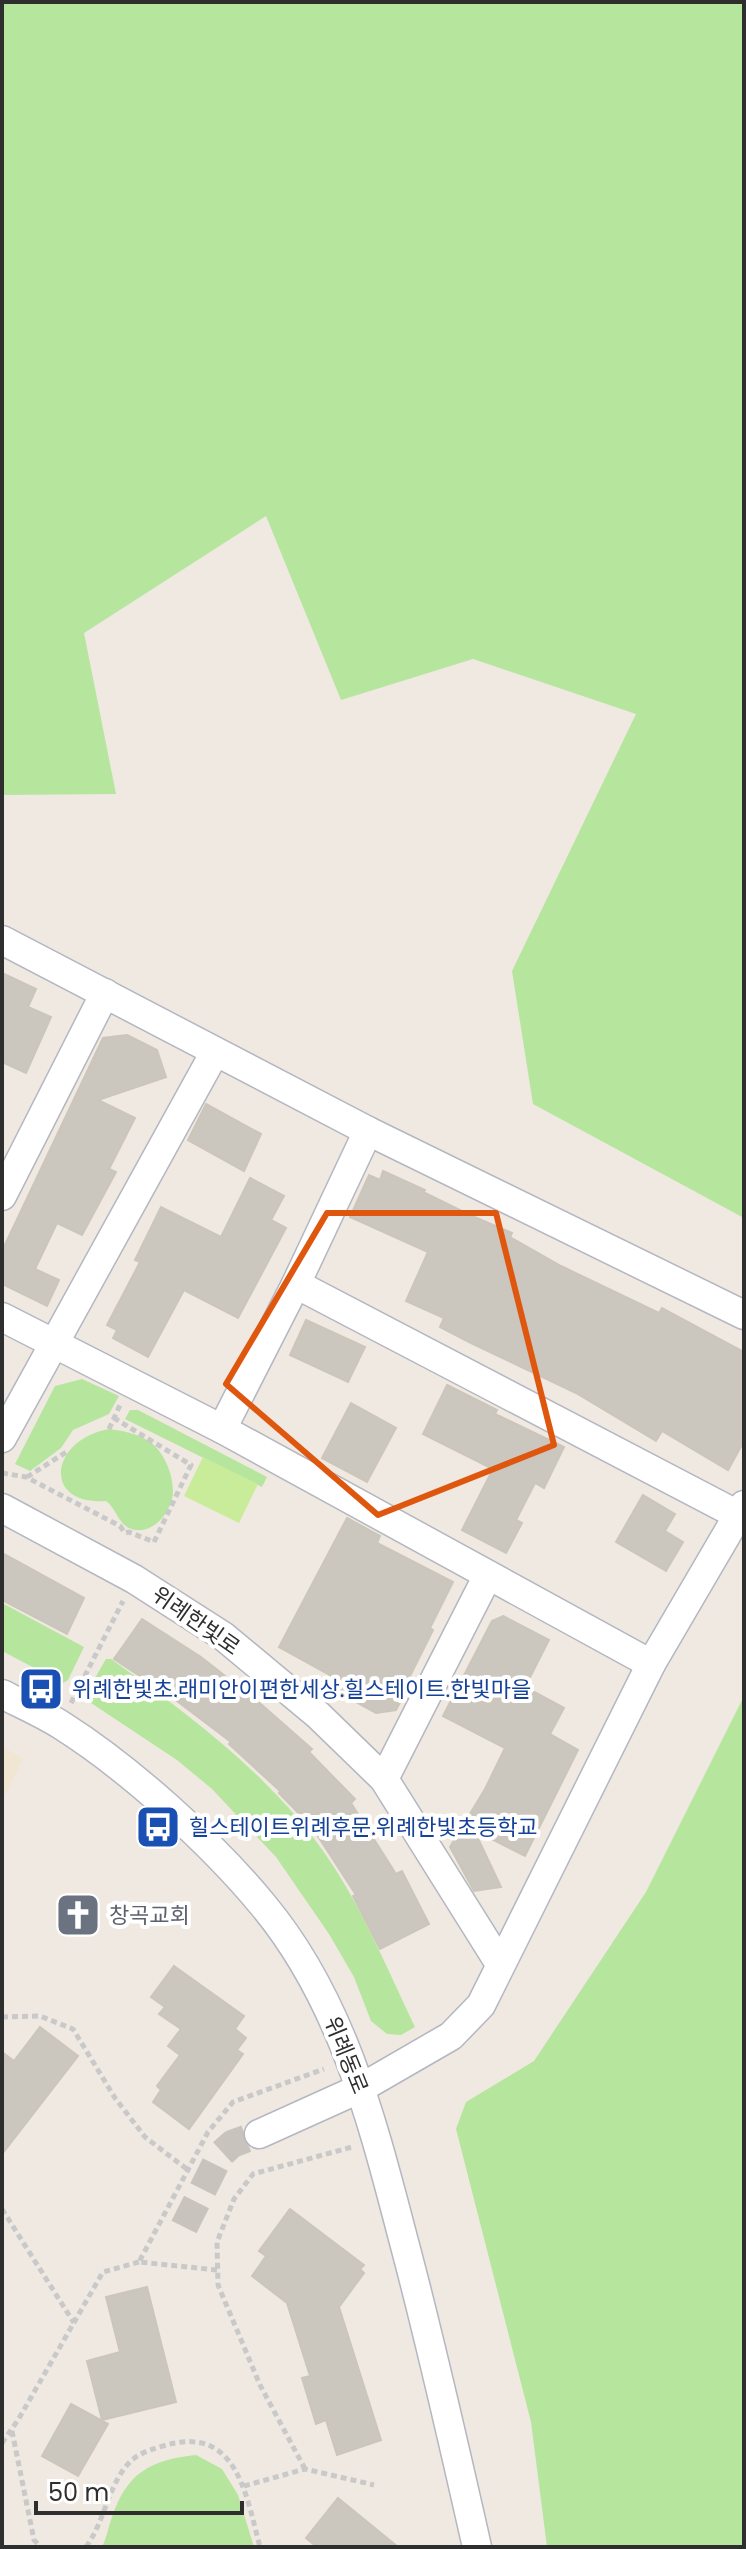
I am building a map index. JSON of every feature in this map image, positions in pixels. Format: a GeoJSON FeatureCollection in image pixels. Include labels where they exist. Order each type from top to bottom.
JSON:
{"type":"FeatureCollection","features":[{"type":"Feature","properties":{"kind":"street"},"geometry":{"type":"LineString","coordinates":[[2,940],[368,1131],[744,1315]]}},
{"type":"Feature","properties":{"kind":"street"},"geometry":{"type":"LineString","coordinates":[[2,1196],[105,993]]}},
{"type":"Feature","properties":{"kind":"street"},"geometry":{"type":"LineString","coordinates":[[2,1438],[215,1052]]}},
{"type":"Feature","properties":{"kind":"street"},"geometry":{"type":"LineString","coordinates":[[222,1429],[296,1284],[368,1131]]}},
{"type":"Feature","properties":{"kind":"street"},"geometry":{"type":"LineString","coordinates":[[259,2134],[361,2088],[451,2036],[481,2005],[651,1664],[741,1510],[296,1284]]}},
{"type":"Feature","properties":{"kind":"street"},"geometry":{"type":"LineString","coordinates":[[2,1317],[222,1429],[651,1664]]}},
{"type":"Feature","properties":{"kind":"street","name":"위례한빛로"},"geometry":{"type":"LineString","coordinates":[[2,1508],[134,1579],[223,1636],[318,1715],[384,1779],[500,1964]]}},
{"type":"Feature","properties":{"kind":"street"},"geometry":{"type":"LineString","coordinates":[[384,1779],[488,1575]]}},
{"type":"Feature","properties":{"kind":"street","name":"위례동로"},"geometry":{"type":"LineString","coordinates":[[2,1694],[60,1724],[122,1769],[163,1804],[264,1905],[306,1967],[340,2032],[378,2141],[431,2343],[477,2547]]}},
{"type":"Feature","properties":{"kind":"path"},"geometry":{"type":"LineString","coordinates":[[2,1473],[26,1477],[120,1526],[125,1533],[154,1542],[191,1465],[114,1418],[109,1429]]}},
{"type":"Feature","properties":{"kind":"path"},"geometry":{"type":"LineString","coordinates":[[26,1477],[68,1451]]}},
{"type":"Feature","properties":{"kind":"path"},"geometry":{"type":"LineString","coordinates":[[60,1724],[134,1579]]}},
{"type":"Feature","properties":{"kind":"path"},"geometry":{"type":"LineString","coordinates":[[2,2017],[40,2016],[73,2029],[115,2098],[145,2137],[188,2170]]}},
{"type":"Feature","properties":{"kind":"path"},"geometry":{"type":"LineString","coordinates":[[139,2262],[208,2132],[233,2102],[350,2059]]}},
{"type":"Feature","properties":{"kind":"path"},"geometry":{"type":"LineString","coordinates":[[305,2469],[260,2385],[218,2285],[217,2242],[234,2199],[253,2174],[378,2141]]}},
{"type":"Feature","properties":{"kind":"path"},"geometry":{"type":"LineString","coordinates":[[2,2209],[74,2323]]}},
{"type":"Feature","properties":{"kind":"path"},"geometry":{"type":"LineString","coordinates":[[2,2443],[103,2272],[139,2262],[217,2270]]}},
{"type":"Feature","properties":{"kind":"path"},"geometry":{"type":"LineString","coordinates":[[12,2430],[34,2540],[41,2547]]}},
{"type":"Feature","properties":{"kind":"path"},"geometry":{"type":"LineString","coordinates":[[86,2547],[120,2474],[138,2453],[171,2443],[200,2442],[227,2456],[244,2486],[260,2547]]}},
{"type":"Feature","properties":{"kind":"path"},"geometry":{"type":"LineString","coordinates":[[244,2486],[305,2469],[374,2485]]}},
{"type":"Feature","properties":{"kind":"highlighted area"},"geometry":{"type":"Polygon","coordinates":[[[327,1213],[496,1213],[554,1445],[378,1515],[226,1384],[327,1213]]]}},
{"type":"Feature","properties":{"kind":"shaded area"},"geometry":{"type":"Polygon","coordinates":[[[2,1747],[23,1758],[2,1801],[2,1747]]]}},
{"type":"Feature","properties":{"kind":"green space"},"geometry":{"type":"Polygon","coordinates":[[[2,2],[744,2],[744,1218],[533,1104],[512,971],[636,714],[473,659],[341,700],[266,516],[84,633],[116,794],[2,795],[2,2]]]}},
{"type":"Feature","properties":{"kind":"green space"},"geometry":{"type":"Polygon","coordinates":[[[82,1379],[119,1396],[109,1414],[73,1430],[61,1448],[30,1471],[15,1464],[55,1386],[82,1379]]]}},
{"type":"Feature","properties":{"kind":"green space"},"geometry":{"type":"Polygon","coordinates":[[[130,1410],[138,1410],[267,1477],[262,1487],[125,1419],[130,1410]]]}},
{"type":"Feature","properties":{"kind":"green space"},"geometry":{"type":"Polygon","coordinates":[[[109,1429],[135,1434],[150,1442],[160,1451],[169,1471],[173,1491],[169,1507],[160,1521],[146,1529],[129,1528],[106,1501],[85,1500],[71,1493],[63,1483],[61,1471],[65,1458],[74,1446],[89,1435],[109,1429]]]}},
{"type":"Feature","properties":{"kind":"green space"},"geometry":{"type":"Polygon","coordinates":[[[203,1457],[258,1484],[239,1523],[184,1496],[203,1457]]]}},
{"type":"Feature","properties":{"kind":"green space"},"geometry":{"type":"Polygon","coordinates":[[[2,1603],[84,1647],[68,1680],[63,1683],[2,1651],[2,1603]]]}},
{"type":"Feature","properties":{"kind":"green space"},"geometry":{"type":"Polygon","coordinates":[[[106,1659],[111,1659],[139,1679],[220,1742],[293,1813],[344,1884],[370,1930],[415,2027],[401,2035],[387,2034],[371,2021],[354,1977],[329,1934],[276,1857],[212,1789],[177,1760],[91,1703],[88,1690],[106,1659]]]}},
{"type":"Feature","properties":{"kind":"green space"},"geometry":{"type":"Polygon","coordinates":[[[744,1696],[744,2547],[547,2547],[531,2422],[456,2129],[466,2102],[534,2061],[646,1892],[744,1696]]]}},
{"type":"Feature","properties":{"kind":"green space"},"geometry":{"type":"Polygon","coordinates":[[[196,2455],[222,2469],[238,2495],[254,2547],[102,2547],[118,2502],[133,2479],[153,2465],[196,2455]]]}},
{"type":"Feature","properties":{"kind":"building"},"geometry":{"type":"Polygon","coordinates":[[[2,973],[36,989],[28,1007],[51,1017],[26,1073],[2,1062],[2,973]]]}},
{"type":"Feature","properties":{"kind":"building"},"geometry":{"type":"Polygon","coordinates":[[[127,1035],[157,1050],[166,1077],[98,1100],[135,1118],[109,1169],[116,1172],[82,1235],[57,1223],[35,1269],[59,1280],[47,1306],[2,1284],[2,1251],[103,1038],[127,1035]]]}},
{"type":"Feature","properties":{"kind":"building"},"geometry":{"type":"Polygon","coordinates":[[[206,1104],[261,1134],[244,1171],[188,1140],[206,1104]]]}},
{"type":"Feature","properties":{"kind":"building"},"geometry":{"type":"Polygon","coordinates":[[[383,1171],[512,1233],[510,1237],[561,1266],[659,1313],[662,1308],[744,1352],[744,1441],[728,1470],[662,1431],[656,1441],[576,1393],[440,1327],[444,1318],[406,1301],[428,1252],[350,1217],[369,1175],[380,1180],[383,1171]]]}},
{"type":"Feature","properties":{"kind":"building"},"geometry":{"type":"Polygon","coordinates":[[[250,1178],[284,1196],[271,1220],[286,1228],[238,1318],[184,1290],[148,1357],[113,1338],[117,1330],[107,1325],[140,1262],[135,1260],[161,1207],[221,1237],[250,1178]]]}},
{"type":"Feature","properties":{"kind":"building"},"geometry":{"type":"Polygon","coordinates":[[[306,1320],[365,1347],[348,1382],[290,1355],[306,1320]]]}},
{"type":"Feature","properties":{"kind":"building"},"geometry":{"type":"Polygon","coordinates":[[[447,1385],[497,1410],[495,1414],[564,1447],[544,1488],[535,1483],[516,1520],[522,1523],[506,1553],[462,1530],[493,1469],[423,1434],[447,1385]]]}},
{"type":"Feature","properties":{"kind":"building"},"geometry":{"type":"Polygon","coordinates":[[[351,1403],[396,1428],[367,1482],[322,1458],[351,1403]]]}},
{"type":"Feature","properties":{"kind":"building"},"geometry":{"type":"Polygon","coordinates":[[[643,1495],[675,1514],[665,1531],[683,1542],[666,1571],[616,1542],[643,1495]]]}},
{"type":"Feature","properties":{"kind":"building"},"geometry":{"type":"Polygon","coordinates":[[[347,1518],[380,1536],[377,1543],[453,1582],[410,1676],[413,1678],[396,1710],[376,1713],[325,1685],[330,1675],[279,1647],[347,1518]]]}},
{"type":"Feature","properties":{"kind":"building"},"geometry":{"type":"Polygon","coordinates":[[[2,1553],[84,1598],[67,1634],[2,1600],[2,1553]]]}},
{"type":"Feature","properties":{"kind":"building"},"geometry":{"type":"Polygon","coordinates":[[[503,1616],[549,1640],[525,1687],[564,1708],[550,1734],[578,1750],[525,1856],[474,1830],[501,1887],[474,1891],[450,1847],[485,1789],[505,1748],[443,1716],[492,1621],[503,1616]]]}},
{"type":"Feature","properties":{"kind":"building"},"geometry":{"type":"Polygon","coordinates":[[[142,1619],[201,1657],[312,1749],[309,1752],[355,1799],[351,1803],[396,1874],[402,1871],[429,1924],[380,1949],[353,1896],[356,1895],[312,1827],[280,1791],[229,1744],[231,1742],[114,1659],[142,1619]]]}},
{"type":"Feature","properties":{"kind":"building"},"geometry":{"type":"Polygon","coordinates":[[[174,1966],[244,2016],[235,2029],[246,2038],[237,2050],[243,2054],[189,2129],[153,2102],[161,2090],[157,2086],[180,2055],[168,2046],[181,2029],[159,2014],[165,2007],[151,1997],[174,1966]]]}},
{"type":"Feature","properties":{"kind":"building"},"geometry":{"type":"Polygon","coordinates":[[[40,2027],[78,2056],[2,2154],[2,2052],[14,2061],[40,2027]]]}},
{"type":"Feature","properties":{"kind":"building"},"geometry":{"type":"Polygon","coordinates":[[[290,2209],[364,2265],[360,2269],[364,2273],[339,2307],[381,2440],[337,2455],[326,2420],[316,2424],[302,2378],[310,2376],[287,2303],[252,2276],[266,2256],[259,2251],[290,2209]]]}},
{"type":"Feature","properties":{"kind":"building"},"geometry":{"type":"Polygon","coordinates":[[[147,2287],[176,2402],[102,2420],[87,2361],[120,2352],[106,2297],[147,2287]]]}},
{"type":"Feature","properties":{"kind":"building"},"geometry":{"type":"Polygon","coordinates":[[[71,2404],[108,2424],[78,2476],[42,2456],[71,2404]]]}},
{"type":"Feature","properties":{"kind":"building"},"geometry":{"type":"Polygon","coordinates":[[[338,2498],[398,2547],[317,2547],[306,2538],[338,2498]]]}},
{"type":"Feature","properties":{"kind":"tunnel"},"geometry":{"type":"LineString","coordinates":[[184,2227],[220,2155],[232,2144],[259,2134]]}},
{"type":"Feature","properties":{"kind":"place","name":"위례한빛초.래미안이편한세상.힐스테이트.한빛마을"},"geometry":{"type":"Point","coordinates":[41,1689]}},
{"type":"Feature","properties":{"kind":"place","name":"힐스테이트위례후문.위례한빛초등학교"},"geometry":{"type":"Point","coordinates":[158,1827]}},
{"type":"Feature","properties":{"kind":"place","name":"창곡교회"},"geometry":{"type":"Point","coordinates":[78,1915]}}]}
